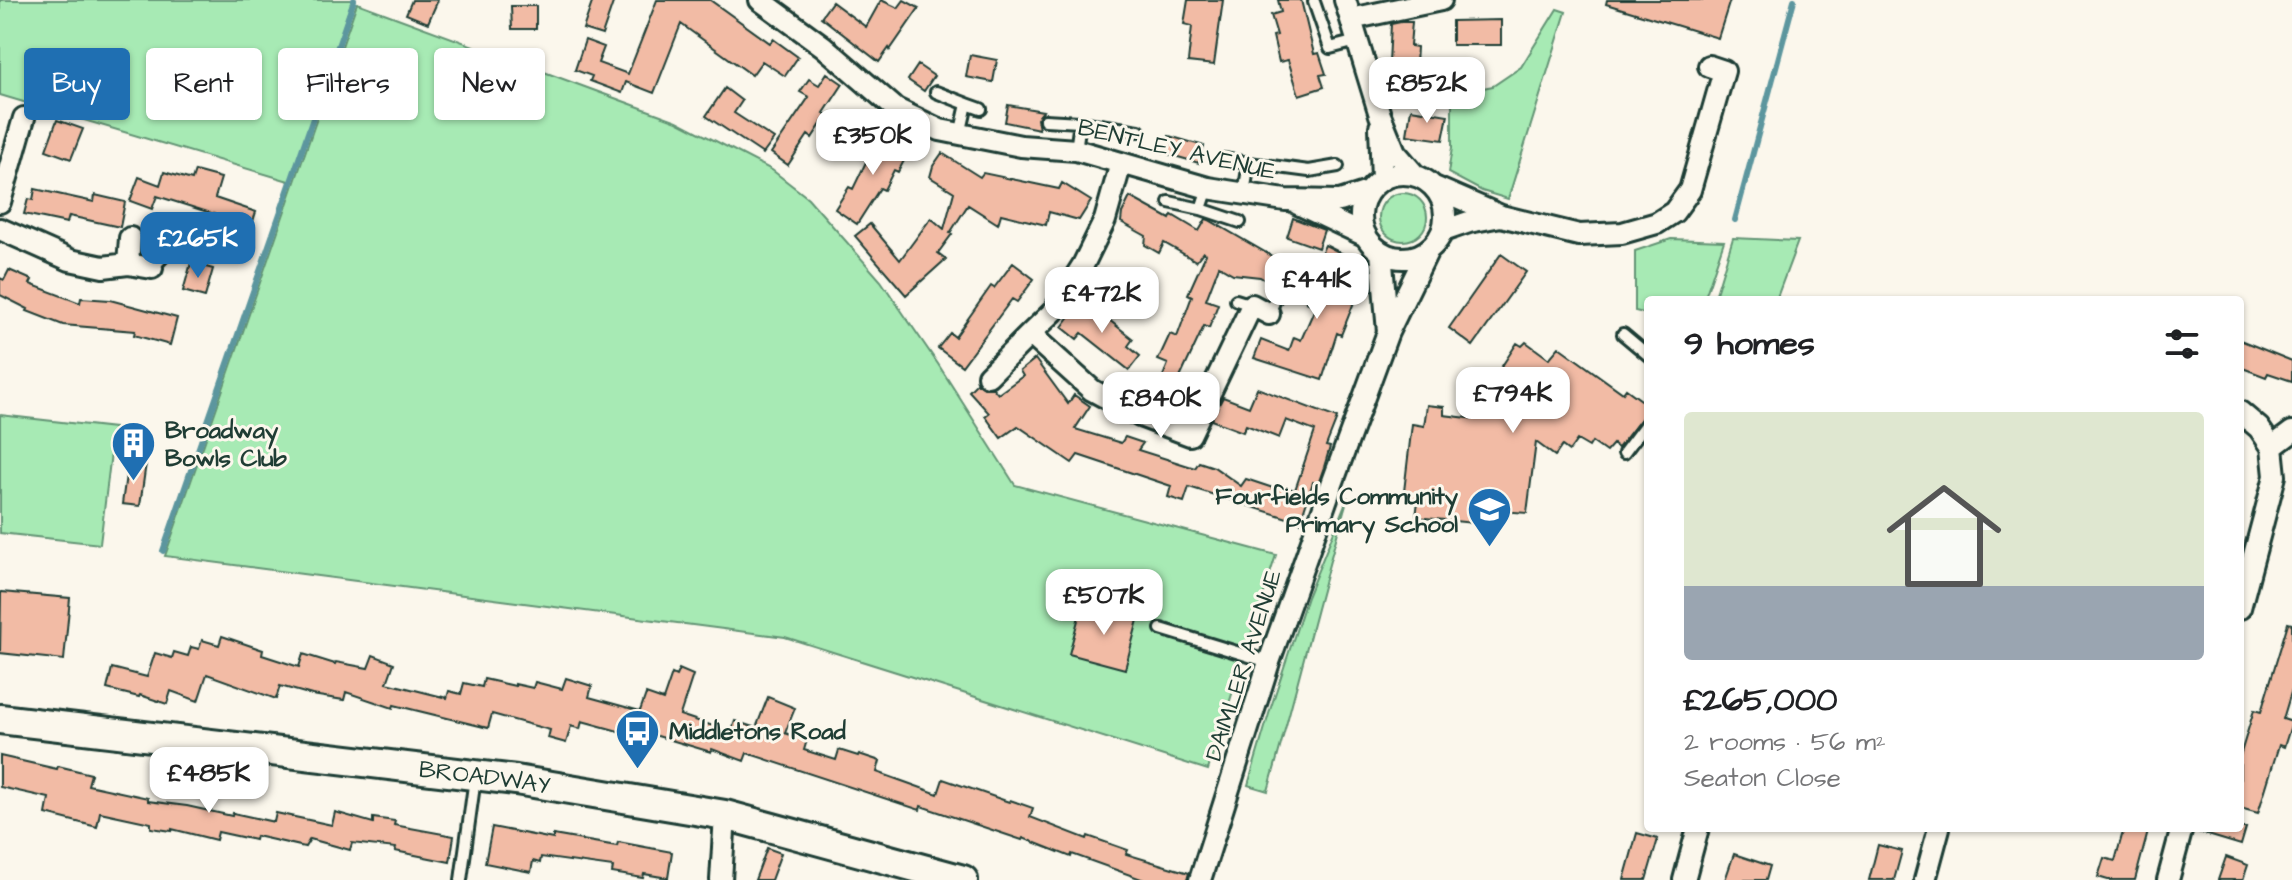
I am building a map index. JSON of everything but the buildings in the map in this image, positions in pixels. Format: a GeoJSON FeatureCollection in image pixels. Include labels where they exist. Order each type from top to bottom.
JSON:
{"type":"FeatureCollection","features":[{"type":"Feature","properties":{"kind":"main road","name":"BROADWAY"},"geometry":{"type":"LineString","coordinates":[[0,719],[516,780],[725,815],[922,874],[963,880]]}},
{"type":"Feature","properties":{"kind":"street","name":"BENTLEY AVENUE"},"geometry":{"type":"LineString","coordinates":[[760,0],[823,46],[896,109],[940,130],[1021,146],[1076,150],[1208,188],[1291,200],[1340,201],[1375,185]]}},
{"type":"Feature","properties":{"kind":"street"},"geometry":{"type":"LineString","coordinates":[[1441,0],[1348,10],[1380,115],[1395,152],[1415,175],[1434,187],[1501,216],[1579,235],[1622,233],[1657,223],[1674,212],[1690,190],[1724,71],[1709,66]]}},
{"type":"Feature","properties":{"kind":"street"},"geometry":{"type":"LineString","coordinates":[[1380,115],[1375,185],[1361,213],[1366,236],[1381,252],[1407,258],[1428,250],[1435,243],[1445,221],[1444,206],[1434,187]]}},
{"type":"Feature","properties":{"kind":"street"},"geometry":{"type":"LineString","coordinates":[[0,202],[9,138],[24,118]]}},
{"type":"Feature","properties":{"kind":"street"},"geometry":{"type":"LineString","coordinates":[[988,376],[1053,312],[1083,265],[1105,220],[1121,163]]}},
{"type":"Feature","properties":{"kind":"street"},"geometry":{"type":"LineString","coordinates":[[1375,185],[1401,173],[1415,175]]}},
{"type":"Feature","properties":{"kind":"street","name":"BENTLEY AVENUE"},"geometry":{"type":"LineString","coordinates":[[1291,200],[1366,236]]}},
{"type":"Feature","properties":{"kind":"street"},"geometry":{"type":"LineString","coordinates":[[1443,231],[1501,216]]}},
{"type":"Feature","properties":{"kind":"street"},"geometry":{"type":"LineString","coordinates":[[0,229],[70,260],[103,267],[128,264],[152,268]]}},
{"type":"Feature","properties":{"kind":"street"},"geometry":{"type":"LineString","coordinates":[[128,264],[130,238]]}},
{"type":"Feature","properties":{"kind":"street","name":"DAIMLER AVENUE"},"geometry":{"type":"LineString","coordinates":[[1200,880],[1269,662],[1388,332],[1428,250]]}},
{"type":"Feature","properties":{"kind":"street","name":"DAIMLER AVENUE"},"geometry":{"type":"LineString","coordinates":[[1381,252],[1388,332]]}},
{"type":"Feature","properties":{"kind":"street"},"geometry":{"type":"LineString","coordinates":[[1030,334],[1092,390],[1140,416],[1190,435],[1252,306]]}},
{"type":"Feature","properties":{"kind":"street"},"geometry":{"type":"LineString","coordinates":[[2244,415],[2259,428],[2272,447],[2275,476],[2244,593]]}},
{"type":"Feature","properties":{"kind":"street"},"geometry":{"type":"LineString","coordinates":[[2272,447],[2292,432]]}},
{"type":"Feature","properties":{"kind":"street"},"geometry":{"type":"LineString","coordinates":[[721,880],[725,815]]}},
{"type":"Feature","properties":{"kind":"street"},"geometry":{"type":"LineString","coordinates":[[1684,880],[1697,832]]}},
{"type":"Feature","properties":{"kind":"street"},"geometry":{"type":"LineString","coordinates":[[1925,880],[1938,832]]}},
{"type":"Feature","properties":{"kind":"street"},"geometry":{"type":"LineString","coordinates":[[2168,880],[2181,832]]}},
{"type":"Feature","properties":{"kind":"lane"},"geometry":{"type":"LineString","coordinates":[[1314,2],[1330,48],[1357,41]]}},
{"type":"Feature","properties":{"kind":"lane"},"geometry":{"type":"LineString","coordinates":[[936,92],[981,109]]}},
{"type":"Feature","properties":{"kind":"lane"},"geometry":{"type":"LineString","coordinates":[[960,135],[967,104]]}},
{"type":"Feature","properties":{"kind":"lane"},"geometry":{"type":"LineString","coordinates":[[1045,120],[1139,131]]}},
{"type":"Feature","properties":{"kind":"lane"},"geometry":{"type":"LineString","coordinates":[[1076,150],[1080,122]]}},
{"type":"Feature","properties":{"kind":"lane"},"geometry":{"type":"LineString","coordinates":[[1223,159],[1309,171],[1338,166]]}},
{"type":"Feature","properties":{"kind":"lane"},"geometry":{"type":"LineString","coordinates":[[1244,193],[1249,163]]}},
{"type":"Feature","properties":{"kind":"lane"},"geometry":{"type":"LineString","coordinates":[[1201,209],[1208,188]]}},
{"type":"Feature","properties":{"kind":"lane"},"geometry":{"type":"LineString","coordinates":[[1169,202],[1240,222]]}},
{"type":"Feature","properties":{"kind":"lane"},"geometry":{"type":"LineString","coordinates":[[152,268],[186,234]]}},
{"type":"Feature","properties":{"kind":"lane"},"geometry":{"type":"LineString","coordinates":[[1252,306],[1291,261]]}},
{"type":"Feature","properties":{"kind":"lane"},"geometry":{"type":"LineString","coordinates":[[1623,334],[1644,352]]}},
{"type":"Feature","properties":{"kind":"lane"},"geometry":{"type":"LineString","coordinates":[[1624,453],[1644,426]]}},
{"type":"Feature","properties":{"kind":"lane"},"geometry":{"type":"LineString","coordinates":[[1161,629],[1269,662]]}},
{"type":"Feature","properties":{"kind":"lane"},"geometry":{"type":"LineString","coordinates":[[461,880],[476,776]]}},
{"type":"Feature","properties":{"kind":"green space"},"geometry":{"type":"Polygon","coordinates":[[[0,0],[352,0],[336,48],[278,48],[278,120],[312,120],[292,182],[84,120],[130,120],[130,48],[24,48],[24,102],[0,95],[0,0]]]}},
{"type":"Feature","properties":{"kind":"green space"},"geometry":{"type":"Polygon","coordinates":[[[357,3],[479,48],[434,48],[434,120],[545,120],[545,72],[677,121],[772,170],[808,198],[881,281],[1015,485],[1276,555],[1208,770],[785,637],[165,556],[316,120],[418,120],[418,48],[341,48],[357,3]]]}},
{"type":"Feature","properties":{"kind":"green space"},"geometry":{"type":"Polygon","coordinates":[[[1557,9],[1566,12],[1508,199],[1482,191],[1448,173],[1452,148],[1452,94],[1493,86],[1521,67],[1557,9]]]}},
{"type":"Feature","properties":{"kind":"green space"},"geometry":{"type":"Polygon","coordinates":[[[1403,193],[1420,200],[1427,217],[1420,234],[1403,241],[1386,234],[1379,217],[1386,200],[1403,193]]]}},
{"type":"Feature","properties":{"kind":"green space"},"geometry":{"type":"Polygon","coordinates":[[[1733,238],[1798,241],[1777,296],[1715,296],[1733,238]]]}},
{"type":"Feature","properties":{"kind":"green space"},"geometry":{"type":"Polygon","coordinates":[[[1671,239],[1724,241],[1705,296],[1644,296],[1644,313],[1635,311],[1635,251],[1671,239]]]}},
{"type":"Feature","properties":{"kind":"green space"},"geometry":{"type":"Polygon","coordinates":[[[0,415],[114,428],[100,544],[0,533],[0,415]]]}},
{"type":"Feature","properties":{"kind":"green space"},"geometry":{"type":"Polygon","coordinates":[[[1348,497],[1268,791],[1248,785],[1307,597],[1348,497]]]}},
{"type":"Feature","properties":{"kind":"waterway"},"geometry":{"type":"LineString","coordinates":[[163,551],[354,0]]}},
{"type":"Feature","properties":{"kind":"waterway"},"geometry":{"type":"LineString","coordinates":[[1735,220],[1794,0]]}},
{"type":"Feature","properties":{"kind":"place","name":"Broadway Bowls Club"},"geometry":{"type":"Point","coordinates":[134,483]}},
{"type":"Feature","properties":{"kind":"place","name":"Fourfields Community Primary School"},"geometry":{"type":"Point","coordinates":[1489,549]}},
{"type":"Feature","properties":{"kind":"place","name":"Middletons Road"},"geometry":{"type":"Point","coordinates":[638,770]}}]}
